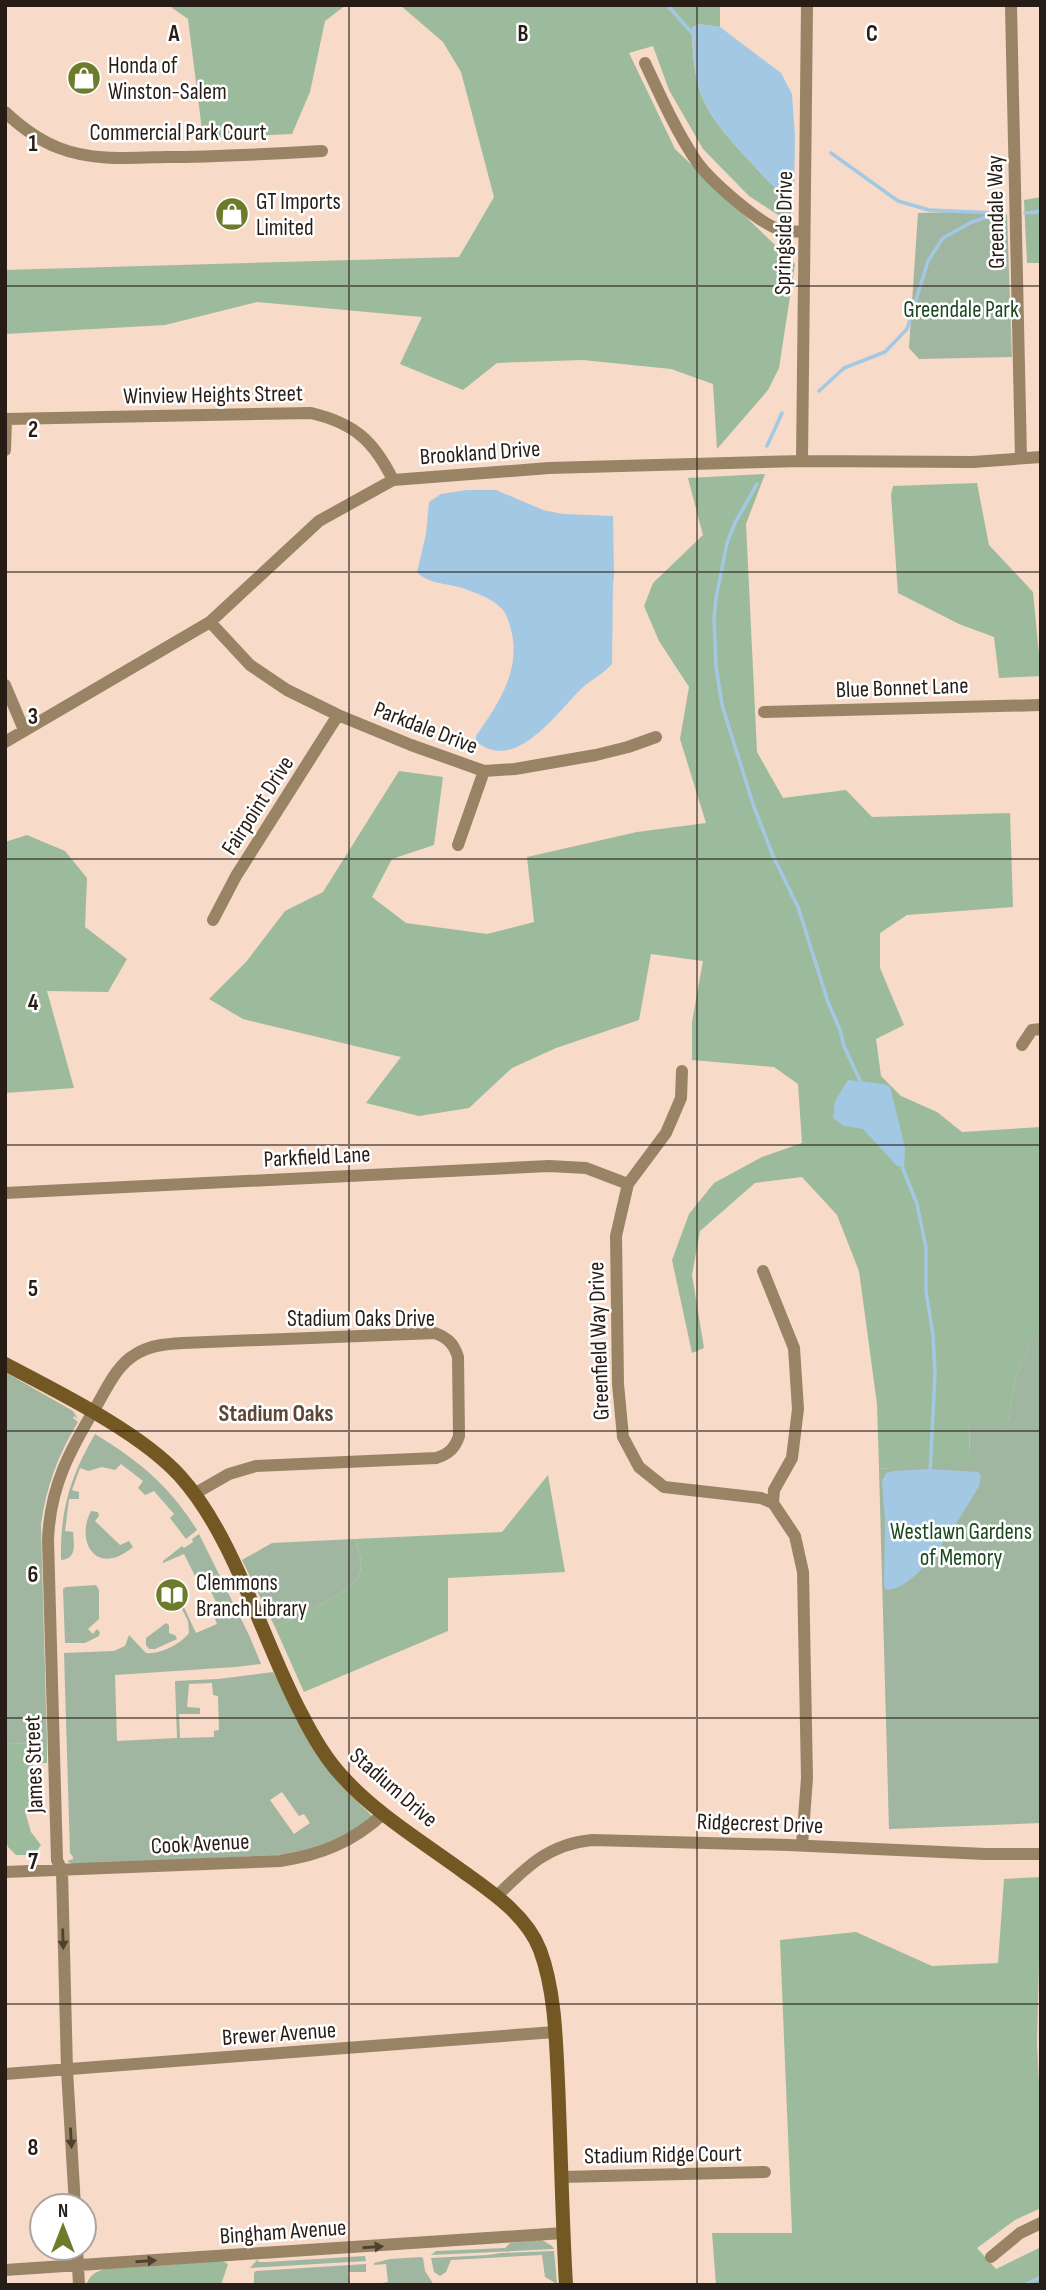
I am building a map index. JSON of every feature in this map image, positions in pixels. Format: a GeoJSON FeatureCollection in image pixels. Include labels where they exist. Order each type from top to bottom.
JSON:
{"type":"FeatureCollection","features":[{"type":"Feature","properties":{"kind":"street","name":"Springside Drive"},"geometry":{"type":"LineString","coordinates":[[802,461],[807,5]]}},
{"type":"Feature","properties":{"kind":"street","name":"Greendale Way"},"geometry":{"type":"LineString","coordinates":[[1011,7],[1021,458]]}},
{"type":"Feature","properties":{"kind":"street"},"geometry":{"type":"LineString","coordinates":[[645,62],[666,108],[696,162],[763,223],[782,230],[804,232]]}},
{"type":"Feature","properties":{"kind":"street","name":"Commercial Park Court"},"geometry":{"type":"LineString","coordinates":[[5,112],[43,141],[61,149],[100,157],[194,157],[322,151]]}},
{"type":"Feature","properties":{"kind":"street","name":"Winview Heights Street"},"geometry":{"type":"LineString","coordinates":[[6,419],[312,413],[341,422],[363,436],[379,455],[393,480]]}},
{"type":"Feature","properties":{"kind":"street"},"geometry":{"type":"LineString","coordinates":[[5,450],[6,419]]}},
{"type":"Feature","properties":{"kind":"street","name":"Brookland Drive"},"geometry":{"type":"LineString","coordinates":[[5,742],[210,622],[319,521],[393,480],[549,468],[802,461],[973,461],[1041,457]]}},
{"type":"Feature","properties":{"kind":"street","name":"Parkdale Drive"},"geometry":{"type":"LineString","coordinates":[[210,622],[250,665],[270,680],[338,715],[484,771],[515,769],[596,755],[656,737]]}},
{"type":"Feature","properties":{"kind":"street"},"geometry":{"type":"LineString","coordinates":[[5,685],[24,730]]}},
{"type":"Feature","properties":{"kind":"street","name":"Blue Bonnet Lane"},"geometry":{"type":"LineString","coordinates":[[764,712],[1041,705]]}},
{"type":"Feature","properties":{"kind":"street","name":"Fairpoint Drive"},"geometry":{"type":"LineString","coordinates":[[213,920],[236,876],[338,715]]}},
{"type":"Feature","properties":{"kind":"street"},"geometry":{"type":"LineString","coordinates":[[458,845],[484,771]]}},
{"type":"Feature","properties":{"kind":"street"},"geometry":{"type":"LineString","coordinates":[[1022,1045],[1032,1030],[1041,1030]]}},
{"type":"Feature","properties":{"kind":"street","name":"Greenfield Way Drive"},"geometry":{"type":"LineString","coordinates":[[682,1071],[681,1098],[666,1133],[628,1184],[616,1236],[618,1384],[622,1437],[639,1466],[664,1487],[761,1498],[773,1503]]}},
{"type":"Feature","properties":{"kind":"street","name":"Parkfield Lane"},"geometry":{"type":"LineString","coordinates":[[5,1194],[550,1166],[586,1168],[628,1184]]}},
{"type":"Feature","properties":{"kind":"street"},"geometry":{"type":"LineString","coordinates":[[763,1271],[794,1348],[799,1409],[792,1458],[774,1490],[773,1503],[794,1536],[803,1572],[807,1777],[802,1845]]}},
{"type":"Feature","properties":{"kind":"street","name":"Stadium Oaks Drive"},"geometry":{"type":"LineString","coordinates":[[92,1412],[125,1363],[148,1348],[163,1344],[435,1333],[444,1336],[456,1349],[459,1436],[456,1444],[444,1456],[256,1466],[229,1474],[194,1494]]}},
{"type":"Feature","properties":{"kind":"street","name":"Stadium Drive"},"geometry":{"type":"LineString","coordinates":[[5,1364],[92,1412],[147,1447],[166,1463],[194,1494],[214,1525],[286,1684],[308,1727],[340,1774],[383,1814],[497,1896],[530,1928],[540,1948],[547,1975],[555,2032],[566,2285]]}},
{"type":"Feature","properties":{"kind":"street","name":"James Street"},"geometry":{"type":"LineString","coordinates":[[74,2192],[67,2070],[62,1871],[57,1860],[48,1533],[52,1504],[62,1469],[92,1412]]}},
{"type":"Feature","properties":{"kind":"street","name":"Cook Avenue"},"geometry":{"type":"LineString","coordinates":[[5,1872],[280,1861],[331,1849],[358,1835],[383,1814]]}},
{"type":"Feature","properties":{"kind":"street","name":"Ridgecrest Drive"},"geometry":{"type":"LineString","coordinates":[[497,1896],[531,1864],[561,1845],[576,1842],[626,1840],[1041,1854]]}},
{"type":"Feature","properties":{"kind":"street","name":"Brewer Avenue"},"geometry":{"type":"LineString","coordinates":[[5,2074],[555,2032]]}},
{"type":"Feature","properties":{"kind":"street","name":"Stadium Ridge Court"},"geometry":{"type":"LineString","coordinates":[[562,2177],[765,2172]]}},
{"type":"Feature","properties":{"kind":"street"},"geometry":{"type":"LineString","coordinates":[[991,2256],[1041,2222]]}},
{"type":"Feature","properties":{"kind":"street","name":"Bingham Avenue"},"geometry":{"type":"LineString","coordinates":[[5,2270],[563,2233]]}},
{"type":"Feature","properties":{"kind":"street"},"geometry":{"type":"LineString","coordinates":[[78,2262],[79,2285]]}},
{"type":"Feature","properties":{"kind":"green space"},"geometry":{"type":"Polygon","coordinates":[[[168,5],[346,5],[325,21],[310,92],[292,134],[203,138],[188,19],[168,5]]]}},
{"type":"Feature","properties":{"kind":"green space"},"geometry":{"type":"Polygon","coordinates":[[[400,5],[720,5],[720,27],[699,24],[692,28],[698,85],[710,113],[731,141],[766,179],[789,198],[792,224],[749,196],[703,149],[669,90],[653,46],[629,53],[675,149],[795,264],[779,368],[768,390],[717,449],[713,384],[671,369],[583,360],[497,363],[463,390],[400,364],[422,317],[257,302],[165,325],[5,334],[5,270],[459,257],[494,197],[461,72],[443,42],[400,5]]]}},
{"type":"Feature","properties":{"kind":"green space"},"geometry":{"type":"Polygon","coordinates":[[[1041,197],[1041,263],[1027,263],[1024,200],[1041,197]]]}},
{"type":"Feature","properties":{"kind":"green space","name":"Greendale Park"},"geometry":{"type":"Polygon","coordinates":[[[1001,211],[1007,215],[1012,357],[919,359],[909,348],[918,213],[1001,211]]]}},
{"type":"Feature","properties":{"kind":"green space"},"geometry":{"type":"Polygon","coordinates":[[[765,474],[746,524],[757,752],[783,798],[846,790],[872,817],[1010,813],[1013,907],[907,915],[880,933],[880,968],[904,1025],[876,1039],[881,1076],[901,1096],[937,1112],[962,1132],[1041,1127],[1041,1332],[1034,1335],[1016,1376],[1007,1427],[970,1422],[969,1463],[879,1469],[877,1404],[859,1271],[837,1215],[802,1177],[755,1183],[700,1231],[692,1275],[704,1348],[692,1353],[672,1260],[689,1214],[714,1183],[762,1157],[802,1143],[798,1084],[774,1067],[692,1060],[692,1022],[703,961],[651,954],[639,1020],[556,1048],[512,1068],[469,1108],[419,1116],[366,1103],[401,1057],[243,1019],[209,999],[246,962],[285,911],[323,892],[399,771],[443,777],[434,845],[392,859],[372,897],[406,923],[487,934],[534,922],[527,857],[637,832],[706,823],[680,739],[689,687],[659,641],[644,606],[653,583],[703,535],[688,478],[765,474]]]}},
{"type":"Feature","properties":{"kind":"green space"},"geometry":{"type":"Polygon","coordinates":[[[977,483],[989,545],[1033,592],[1041,676],[999,678],[994,637],[959,624],[898,593],[891,495],[893,486],[977,483]]]}},
{"type":"Feature","properties":{"kind":"green space"},"geometry":{"type":"Polygon","coordinates":[[[27,835],[65,851],[87,878],[85,927],[127,959],[108,992],[47,991],[74,1088],[5,1093],[5,842],[27,835]]]}},
{"type":"Feature","properties":{"kind":"green space","name":"Westlawn Gardens of Memory"},"geometry":{"type":"Polygon","coordinates":[[[1041,1332],[1041,1823],[889,1829],[879,1469],[969,1462],[970,1421],[1007,1426],[1016,1376],[1034,1334],[1041,1332]]]}},
{"type":"Feature","properties":{"kind":"green space"},"geometry":{"type":"Polygon","coordinates":[[[5,1372],[73,1411],[78,1419],[74,1416],[78,1422],[54,1472],[41,1525],[47,1743],[5,1744],[5,1372]]]}},
{"type":"Feature","properties":{"kind":"green space"},"geometry":{"type":"Polygon","coordinates":[[[95,1434],[152,1475],[197,1530],[186,1539],[170,1518],[174,1514],[154,1491],[145,1495],[138,1488],[143,1481],[121,1464],[115,1470],[102,1467],[88,1471],[80,1468],[72,1490],[79,1492],[79,1499],[69,1499],[65,1531],[73,1532],[73,1550],[70,1557],[61,1560],[62,1525],[68,1494],[95,1434]]]}},
{"type":"Feature","properties":{"kind":"green space"},"geometry":{"type":"Polygon","coordinates":[[[548,1475],[565,1572],[448,1578],[448,1631],[304,1692],[275,1627],[322,1604],[355,1580],[361,1564],[355,1539],[502,1532],[548,1475]]]}},
{"type":"Feature","properties":{"kind":"green space"},"geometry":{"type":"Polygon","coordinates":[[[91,1511],[98,1512],[99,1516],[95,1521],[120,1545],[129,1541],[133,1547],[120,1556],[109,1559],[92,1552],[86,1534],[91,1511]]]}},
{"type":"Feature","properties":{"kind":"green space"},"geometry":{"type":"Polygon","coordinates":[[[199,1534],[261,1664],[115,1675],[117,1741],[177,1738],[175,1681],[273,1672],[349,1793],[373,1817],[327,1845],[294,1854],[74,1865],[67,1861],[73,1857],[70,1853],[64,1653],[114,1651],[125,1646],[129,1635],[146,1653],[169,1648],[189,1633],[188,1621],[179,1603],[181,1601],[196,1633],[217,1624],[213,1614],[220,1610],[202,1573],[195,1576],[184,1554],[163,1563],[182,1546],[184,1548],[193,1542],[192,1539],[199,1534]],[[212,1683],[189,1684],[187,1707],[200,1708],[200,1714],[179,1714],[180,1738],[214,1737],[214,1731],[219,1730],[218,1696],[213,1695],[212,1683]],[[282,1792],[270,1800],[294,1834],[310,1823],[304,1814],[299,1816],[282,1792]]]}},
{"type":"Feature","properties":{"kind":"green space"},"geometry":{"type":"Polygon","coordinates":[[[355,1539],[361,1564],[355,1580],[322,1604],[275,1627],[242,1560],[272,1543],[355,1539]]]}},
{"type":"Feature","properties":{"kind":"green space"},"geometry":{"type":"Polygon","coordinates":[[[96,1585],[99,1590],[99,1619],[88,1629],[93,1634],[97,1629],[99,1636],[85,1643],[65,1643],[63,1589],[96,1585]]]}},
{"type":"Feature","properties":{"kind":"green space"},"geometry":{"type":"Polygon","coordinates":[[[166,1623],[169,1625],[169,1633],[177,1639],[149,1649],[146,1638],[166,1623]]]}},
{"type":"Feature","properties":{"kind":"green space"},"geometry":{"type":"Polygon","coordinates":[[[47,1743],[47,1763],[33,1763],[32,1794],[26,1815],[31,1832],[41,1845],[34,1855],[16,1855],[8,1847],[5,1836],[5,1744],[47,1743]]]}},
{"type":"Feature","properties":{"kind":"green space"},"geometry":{"type":"Polygon","coordinates":[[[1041,1877],[1037,2043],[1041,2208],[1015,2220],[977,2248],[996,2269],[1041,2247],[1041,2285],[716,2285],[712,2233],[792,2233],[780,1940],[856,1932],[932,1966],[998,1963],[1004,1879],[1041,1877]]]}},
{"type":"Feature","properties":{"kind":"green space"},"geometry":{"type":"Polygon","coordinates":[[[542,2240],[554,2249],[431,2255],[436,2251],[505,2248],[510,2243],[542,2240]]]}},
{"type":"Feature","properties":{"kind":"green space"},"geometry":{"type":"Polygon","coordinates":[[[554,2251],[557,2284],[545,2277],[542,2255],[451,2260],[446,2272],[440,2276],[434,2272],[431,2258],[501,2253],[554,2251]]]}},
{"type":"Feature","properties":{"kind":"green space"},"geometry":{"type":"Polygon","coordinates":[[[365,2256],[366,2261],[250,2268],[257,2260],[267,2262],[365,2256]]]}},
{"type":"Feature","properties":{"kind":"green space"},"geometry":{"type":"Polygon","coordinates":[[[421,2257],[425,2271],[434,2285],[370,2285],[388,2282],[386,2264],[374,2263],[421,2257]]]}},
{"type":"Feature","properties":{"kind":"green space"},"geometry":{"type":"Polygon","coordinates":[[[222,2261],[228,2264],[221,2285],[86,2285],[94,2274],[106,2269],[222,2261]]]}},
{"type":"Feature","properties":{"kind":"green space"},"geometry":{"type":"Polygon","coordinates":[[[366,2264],[366,2272],[348,2272],[350,2285],[254,2285],[256,2271],[366,2264]]]}},
{"type":"Feature","properties":{"kind":"water"},"geometry":{"type":"Polygon","coordinates":[[[699,24],[720,27],[781,73],[792,94],[795,137],[794,194],[789,198],[766,179],[731,140],[703,99],[693,51],[692,28],[699,24]]]}},
{"type":"Feature","properties":{"kind":"water"},"geometry":{"type":"Polygon","coordinates":[[[467,490],[496,490],[543,510],[563,514],[613,516],[612,664],[582,688],[534,736],[505,750],[491,749],[476,741],[476,736],[500,698],[511,671],[513,641],[504,611],[477,593],[432,581],[417,572],[426,534],[429,502],[441,494],[467,490]]]}},
{"type":"Feature","properties":{"kind":"water"},"geometry":{"type":"Polygon","coordinates":[[[848,1080],[890,1087],[905,1148],[904,1166],[897,1166],[863,1129],[844,1126],[833,1118],[835,1101],[848,1080]]]}},
{"type":"Feature","properties":{"kind":"water"},"geometry":{"type":"Polygon","coordinates":[[[930,1469],[978,1472],[981,1476],[979,1486],[952,1531],[926,1564],[913,1578],[899,1587],[886,1590],[882,1481],[886,1473],[894,1471],[930,1469]]]}},
{"type":"Feature","properties":{"kind":"waterway"},"geometry":{"type":"LineString","coordinates":[[667,5],[695,36]]}},
{"type":"Feature","properties":{"kind":"waterway"},"geometry":{"type":"LineString","coordinates":[[831,153],[898,201],[929,210],[996,213]]}},
{"type":"Feature","properties":{"kind":"waterway"},"geometry":{"type":"LineString","coordinates":[[1025,213],[1041,209]]}},
{"type":"Feature","properties":{"kind":"waterway"},"geometry":{"type":"LineString","coordinates":[[819,391],[844,368],[885,352],[907,329],[928,261],[943,238],[972,222],[999,213]]}},
{"type":"Feature","properties":{"kind":"waterway"},"geometry":{"type":"LineString","coordinates":[[767,446],[782,413]]}},
{"type":"Feature","properties":{"kind":"waterway"},"geometry":{"type":"LineString","coordinates":[[757,484],[727,543],[716,598],[716,666],[722,705],[753,804],[773,856],[798,907],[828,1002],[862,1085]]}},
{"type":"Feature","properties":{"kind":"waterway"},"geometry":{"type":"LineString","coordinates":[[901,1164],[917,1204],[926,1248],[926,1291],[933,1335],[935,1374],[930,1473]]}},
{"type":"Feature","properties":{"kind":"waterway"},"geometry":{"type":"LineString","coordinates":[[1025,2285],[1041,2277]]}},
{"type":"Feature","properties":{"kind":"place","name":"Honda of Winston-Salem"},"geometry":{"type":"Point","coordinates":[84,78]}},
{"type":"Feature","properties":{"kind":"place","name":"GT Imports Limited"},"geometry":{"type":"Point","coordinates":[232,214]}},
{"type":"Feature","properties":{"kind":"place","name":"Clemmons Branch Library"},"geometry":{"type":"Point","coordinates":[172,1595]}},
{"type":"Feature","properties":{"kind":"district","name":"Stadium Oaks"},"geometry":{"type":"Point","coordinates":[276,1413]}}]}
